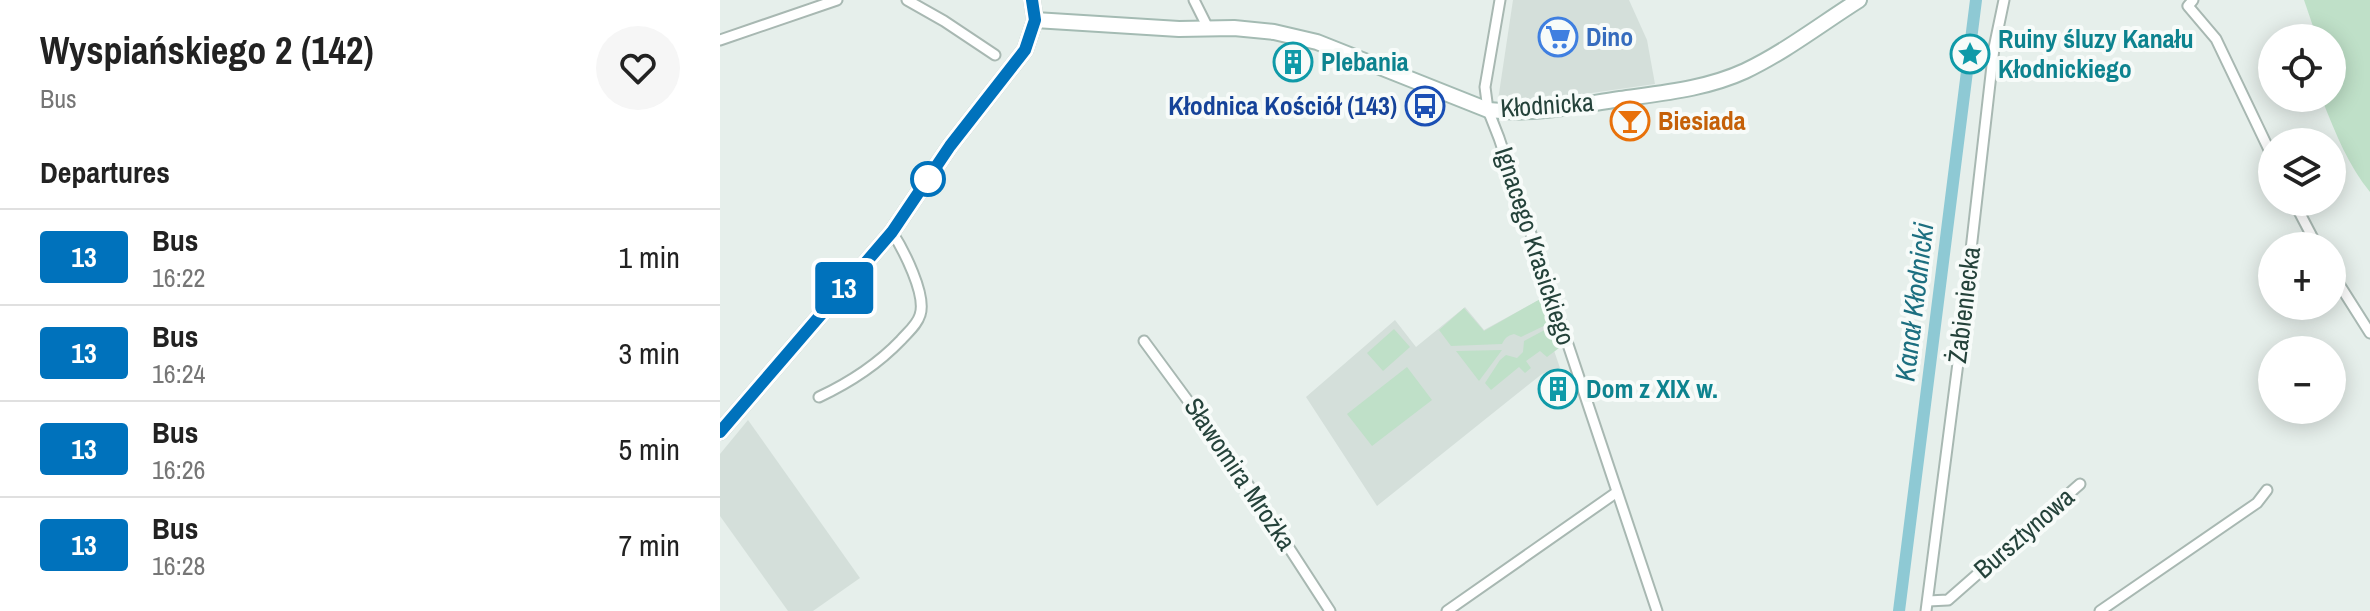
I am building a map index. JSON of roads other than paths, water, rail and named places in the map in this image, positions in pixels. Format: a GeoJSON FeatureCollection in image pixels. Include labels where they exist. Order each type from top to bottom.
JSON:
{"type":"FeatureCollection","features":[{"type":"Feature","properties":{"kind":"main road"},"geometry":{"type":"LineString","coordinates":[[720,432],[892,232],[950,146],[1025,50],[1035,20],[1032,0]]}},
{"type":"Feature","properties":{"kind":"main road","name":"Kłodnicka"},"geometry":{"type":"LineString","coordinates":[[1035,20],[1179,29],[1256,29],[1317,42],[1488,110],[1517,113],[1555,110],[1723,80],[1766,59],[1849,2]]}},
{"type":"Feature","properties":{"kind":"street"},"geometry":{"type":"LineString","coordinates":[[720,40],[837,0]]}},
{"type":"Feature","properties":{"kind":"street"},"geometry":{"type":"LineString","coordinates":[[907,0],[995,55]]}},
{"type":"Feature","properties":{"kind":"street"},"geometry":{"type":"LineString","coordinates":[[1194,0],[1208,28]]}},
{"type":"Feature","properties":{"kind":"street"},"geometry":{"type":"LineString","coordinates":[[1488,110],[1485,87],[1500,0]]}},
{"type":"Feature","properties":{"kind":"street","name":"Żabieniecka"},"geometry":{"type":"LineString","coordinates":[[1927,606],[1994,48],[2004,0]]}},
{"type":"Feature","properties":{"kind":"street"},"geometry":{"type":"LineString","coordinates":[[2188,2],[2216,39],[2259,128]]}},
{"type":"Feature","properties":{"kind":"street","name":"Ignacego Krasickiego"},"geometry":{"type":"LineString","coordinates":[[1488,110],[1657,611]]}},
{"type":"Feature","properties":{"kind":"street"},"geometry":{"type":"LineString","coordinates":[[819,397],[848,383],[883,358],[914,327],[921,314],[918,289],[903,250],[892,232]]}},
{"type":"Feature","properties":{"kind":"street"},"geometry":{"type":"LineString","coordinates":[[2346,295],[2370,333]]}},
{"type":"Feature","properties":{"kind":"street","name":"Sławomira Mrożka"},"geometry":{"type":"LineString","coordinates":[[1144,341],[1236,466],[1330,611]]}},
{"type":"Feature","properties":{"kind":"street","name":"Bursztynowa"},"geometry":{"type":"LineString","coordinates":[[1927,606],[1948,600],[2080,484]]}},
{"type":"Feature","properties":{"kind":"street"},"geometry":{"type":"LineString","coordinates":[[2100,611],[2257,503],[2267,490]]}},
{"type":"Feature","properties":{"kind":"street"},"geometry":{"type":"LineString","coordinates":[[1447,611],[1617,492]]}},
{"type":"Feature","properties":{"kind":"waterway","name":"Kanał Kłodnicki"},"geometry":{"type":"LineString","coordinates":[[1899,611],[1976,0]]}},
{"type":"Feature","properties":{"kind":"place","name":"Dino"},"geometry":{"type":"Point","coordinates":[1558,37]}},
{"type":"Feature","properties":{"kind":"place","name":"Ruiny śluzy Kanału Kłodnickiego"},"geometry":{"type":"Point","coordinates":[1970,54]}},
{"type":"Feature","properties":{"kind":"place","name":"Plebania"},"geometry":{"type":"Point","coordinates":[1293,62]}},
{"type":"Feature","properties":{"kind":"place","name":"Kłodnica Kościół (143)"},"geometry":{"type":"Point","coordinates":[1425,106]}},
{"type":"Feature","properties":{"kind":"place","name":"Biesiada"},"geometry":{"type":"Point","coordinates":[1630,121]}},
{"type":"Feature","properties":{"kind":"place","name":"Dom z XIX w."},"geometry":{"type":"Point","coordinates":[1558,389]}}]}
